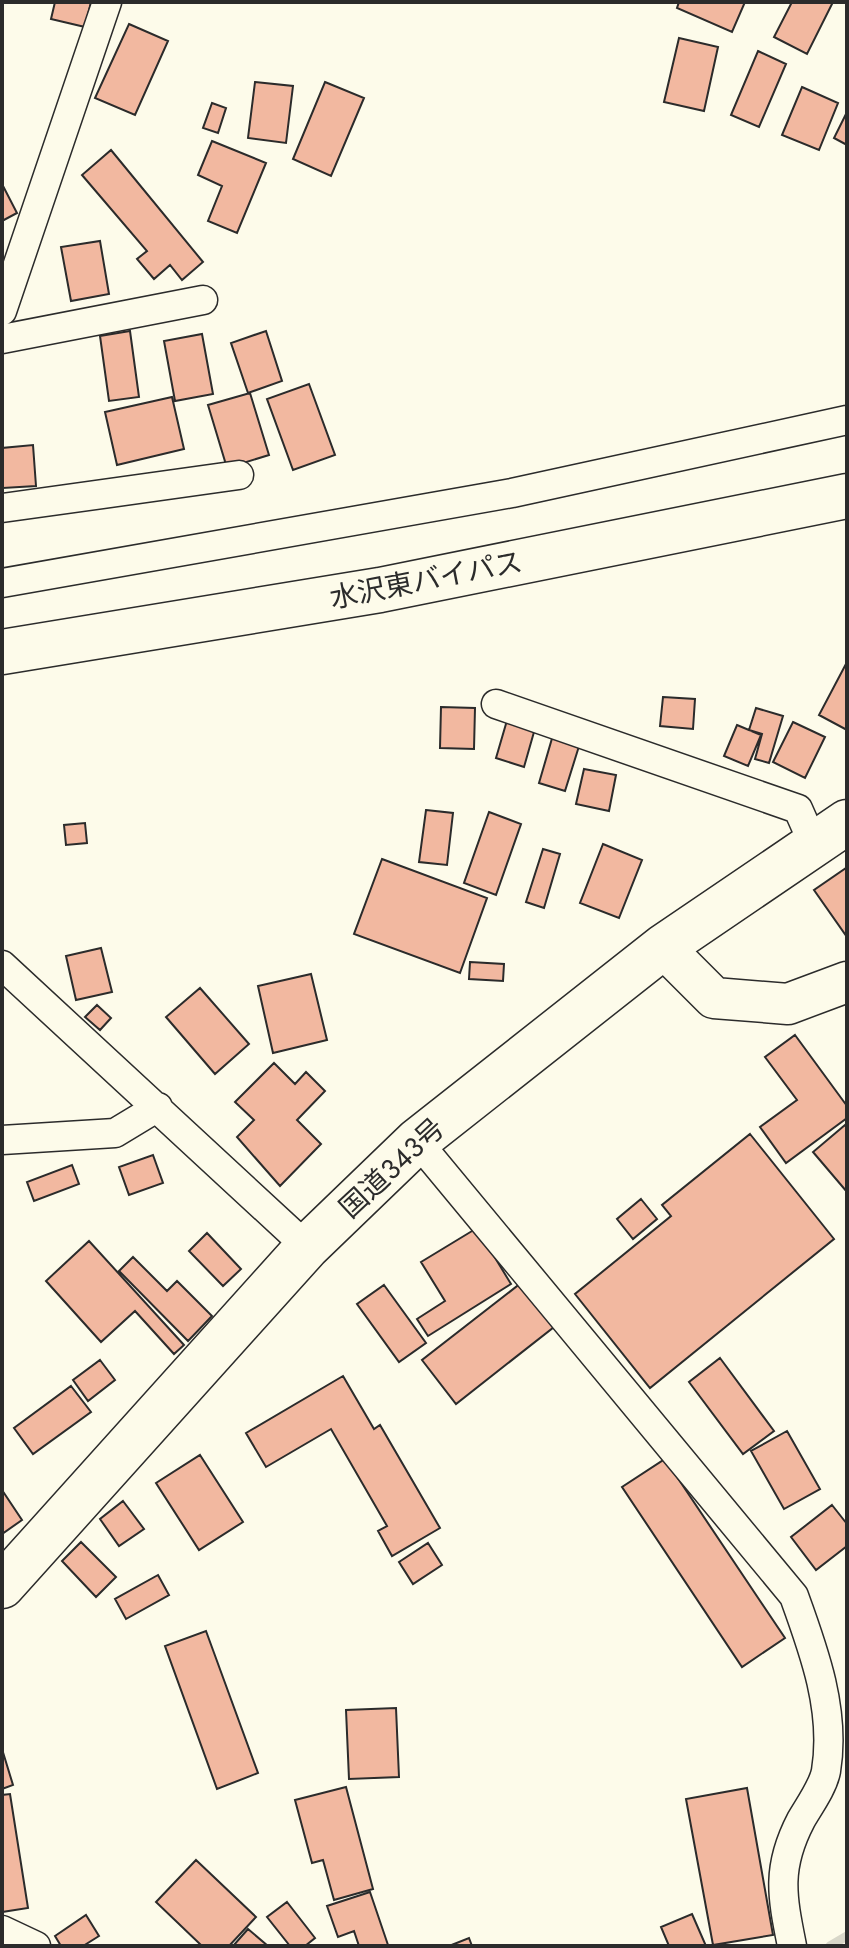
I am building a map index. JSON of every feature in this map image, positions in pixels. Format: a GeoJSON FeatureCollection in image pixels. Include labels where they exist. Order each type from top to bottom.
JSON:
{"type":"FeatureCollection","features":[{"type":"Feature","properties":{"kind":"highway","name":"水沢東バイパス"},"geometry":{"type":"LineString","coordinates":[[2,652],[380,590],[847,496]]}},
{"type":"Feature","properties":{"kind":"highway","name":"国道343号"},"geometry":{"type":"LineString","coordinates":[[2,1586],[307,1247],[417,1141],[663,947],[830,832]]}},
{"type":"Feature","properties":{"kind":"street"},"geometry":{"type":"LineString","coordinates":[[2,311],[107,2]]}},
{"type":"Feature","properties":{"kind":"street"},"geometry":{"type":"LineString","coordinates":[[2,339],[203,300]]}},
{"type":"Feature","properties":{"kind":"street"},"geometry":{"type":"LineString","coordinates":[[2,583],[512,493],[847,420]]}},
{"type":"Feature","properties":{"kind":"street"},"geometry":{"type":"LineString","coordinates":[[2,508],[239,475]]}},
{"type":"Feature","properties":{"kind":"street"},"geometry":{"type":"LineString","coordinates":[[496,704],[798,809],[830,832]]}},
{"type":"Feature","properties":{"kind":"street"},"geometry":{"type":"LineString","coordinates":[[663,947],[714,998],[788,1004],[847,982]]}},
{"type":"Feature","properties":{"kind":"street"},"geometry":{"type":"LineString","coordinates":[[2,965],[307,1247]]}},
{"type":"Feature","properties":{"kind":"street"},"geometry":{"type":"LineString","coordinates":[[2,1140],[115,1133],[158,1107]]}},
{"type":"Feature","properties":{"kind":"street"},"geometry":{"type":"LineString","coordinates":[[417,1141],[794,1596],[814,1651],[827,1712],[826,1773],[796,1830],[782,1872],[792,1946]]}},
{"type":"Feature","properties":{"kind":"street"},"geometry":{"type":"LineString","coordinates":[[2,1930],[36,1946]]}},
{"type":"Feature","properties":{"kind":"building"},"geometry":{"type":"Polygon","coordinates":[[[55,2],[91,2],[85,27],[51,19],[55,2]]]}},
{"type":"Feature","properties":{"kind":"building"},"geometry":{"type":"Polygon","coordinates":[[[679,2],[745,2],[732,32],[677,8],[679,2]]]}},
{"type":"Feature","properties":{"kind":"building"},"geometry":{"type":"Polygon","coordinates":[[[792,2],[833,2],[807,54],[774,37],[792,2]]]}},
{"type":"Feature","properties":{"kind":"building"},"geometry":{"type":"Polygon","coordinates":[[[129,24],[168,41],[135,115],[95,98],[129,24]]]}},
{"type":"Feature","properties":{"kind":"building"},"geometry":{"type":"Polygon","coordinates":[[[679,38],[718,47],[704,111],[664,102],[679,38]]]}},
{"type":"Feature","properties":{"kind":"building"},"geometry":{"type":"Polygon","coordinates":[[[758,51],[786,64],[759,127],[731,115],[758,51]]]}},
{"type":"Feature","properties":{"kind":"building"},"geometry":{"type":"Polygon","coordinates":[[[255,82],[293,86],[286,143],[248,138],[255,82]]]}},
{"type":"Feature","properties":{"kind":"building"},"geometry":{"type":"Polygon","coordinates":[[[325,82],[364,98],[331,176],[293,159],[325,82]]]}},
{"type":"Feature","properties":{"kind":"building"},"geometry":{"type":"Polygon","coordinates":[[[802,87],[838,103],[819,150],[782,135],[802,87]]]}},
{"type":"Feature","properties":{"kind":"building"},"geometry":{"type":"Polygon","coordinates":[[[212,103],[226,108],[218,133],[203,128],[212,103]]]}},
{"type":"Feature","properties":{"kind":"building"},"geometry":{"type":"Polygon","coordinates":[[[847,112],[847,145],[834,138],[847,112]]]}},
{"type":"Feature","properties":{"kind":"building"},"geometry":{"type":"Polygon","coordinates":[[[212,141],[266,163],[237,233],[208,221],[222,186],[198,175],[212,141]]]}},
{"type":"Feature","properties":{"kind":"building"},"geometry":{"type":"Polygon","coordinates":[[[111,150],[203,262],[182,280],[170,265],[154,279],[137,259],[147,251],[82,175],[111,150]]]}},
{"type":"Feature","properties":{"kind":"building"},"geometry":{"type":"Polygon","coordinates":[[[2,184],[17,213],[2,221],[2,184]]]}},
{"type":"Feature","properties":{"kind":"building"},"geometry":{"type":"Polygon","coordinates":[[[100,241],[109,294],[71,301],[61,247],[100,241]]]}},
{"type":"Feature","properties":{"kind":"building"},"geometry":{"type":"Polygon","coordinates":[[[130,331],[139,397],[109,401],[100,336],[130,331]]]}},
{"type":"Feature","properties":{"kind":"building"},"geometry":{"type":"Polygon","coordinates":[[[266,331],[282,381],[248,393],[231,343],[266,331]]]}},
{"type":"Feature","properties":{"kind":"building"},"geometry":{"type":"Polygon","coordinates":[[[202,334],[213,394],[175,401],[164,341],[202,334]]]}},
{"type":"Feature","properties":{"kind":"building"},"geometry":{"type":"Polygon","coordinates":[[[309,384],[335,455],[293,470],[267,399],[309,384]]]}},
{"type":"Feature","properties":{"kind":"building"},"geometry":{"type":"Polygon","coordinates":[[[250,393],[269,455],[227,468],[208,405],[250,393]]]}},
{"type":"Feature","properties":{"kind":"building"},"geometry":{"type":"Polygon","coordinates":[[[172,397],[184,449],[117,465],[105,412],[172,397]]]}},
{"type":"Feature","properties":{"kind":"building"},"geometry":{"type":"Polygon","coordinates":[[[33,445],[36,486],[3,488],[2,448],[33,445]]]}},
{"type":"Feature","properties":{"kind":"building"},"geometry":{"type":"Polygon","coordinates":[[[847,662],[847,730],[819,715],[847,662]]]}},
{"type":"Feature","properties":{"kind":"building"},"geometry":{"type":"Polygon","coordinates":[[[663,697],[695,699],[693,729],[660,726],[663,697]]]}},
{"type":"Feature","properties":{"kind":"building"},"geometry":{"type":"Polygon","coordinates":[[[441,707],[475,708],[474,749],[440,748],[441,707]]]}},
{"type":"Feature","properties":{"kind":"building"},"geometry":{"type":"Polygon","coordinates":[[[756,708],[783,716],[769,763],[755,759],[762,734],[749,730],[756,708]]]}},
{"type":"Feature","properties":{"kind":"building"},"geometry":{"type":"Polygon","coordinates":[[[508,717],[536,725],[524,767],[496,758],[508,717]]]}},
{"type":"Feature","properties":{"kind":"building"},"geometry":{"type":"Polygon","coordinates":[[[793,722],[825,737],[805,778],[773,762],[793,722]]]}},
{"type":"Feature","properties":{"kind":"building"},"geometry":{"type":"Polygon","coordinates":[[[737,725],[761,735],[748,766],[724,756],[737,725]]]}},
{"type":"Feature","properties":{"kind":"building"},"geometry":{"type":"Polygon","coordinates":[[[553,735],[580,743],[565,791],[539,783],[553,735]]]}},
{"type":"Feature","properties":{"kind":"building"},"geometry":{"type":"Polygon","coordinates":[[[584,769],[616,775],[609,811],[576,804],[584,769]]]}},
{"type":"Feature","properties":{"kind":"building"},"geometry":{"type":"Polygon","coordinates":[[[426,810],[453,813],[447,865],[419,862],[426,810]]]}},
{"type":"Feature","properties":{"kind":"building"},"geometry":{"type":"Polygon","coordinates":[[[489,812],[521,824],[496,895],[464,883],[489,812]]]}},
{"type":"Feature","properties":{"kind":"building"},"geometry":{"type":"Polygon","coordinates":[[[85,823],[87,843],[66,845],[64,825],[85,823]]]}},
{"type":"Feature","properties":{"kind":"building"},"geometry":{"type":"Polygon","coordinates":[[[603,844],[642,860],[619,918],[580,903],[603,844]]]}},
{"type":"Feature","properties":{"kind":"building"},"geometry":{"type":"Polygon","coordinates":[[[543,849],[560,854],[544,908],[526,902],[543,849]]]}},
{"type":"Feature","properties":{"kind":"building"},"geometry":{"type":"Polygon","coordinates":[[[382,859],[487,898],[460,973],[354,934],[382,859]]]}},
{"type":"Feature","properties":{"kind":"building"},"geometry":{"type":"Polygon","coordinates":[[[847,870],[847,937],[814,890],[847,870]]]}},
{"type":"Feature","properties":{"kind":"building"},"geometry":{"type":"Polygon","coordinates":[[[101,948],[112,992],[76,1000],[66,956],[101,948]]]}},
{"type":"Feature","properties":{"kind":"building"},"geometry":{"type":"Polygon","coordinates":[[[470,962],[504,964],[503,981],[469,979],[470,962]]]}},
{"type":"Feature","properties":{"kind":"building"},"geometry":{"type":"Polygon","coordinates":[[[311,974],[327,1040],[273,1053],[258,986],[311,974]]]}},
{"type":"Feature","properties":{"kind":"building"},"geometry":{"type":"Polygon","coordinates":[[[200,988],[249,1044],[215,1074],[166,1017],[200,988]]]}},
{"type":"Feature","properties":{"kind":"building"},"geometry":{"type":"Polygon","coordinates":[[[97,1005],[111,1018],[100,1030],[85,1017],[97,1005]]]}},
{"type":"Feature","properties":{"kind":"building"},"geometry":{"type":"Polygon","coordinates":[[[795,1035],[847,1106],[847,1118],[786,1163],[760,1127],[797,1100],[765,1057],[795,1035]]]}},
{"type":"Feature","properties":{"kind":"building"},"geometry":{"type":"Polygon","coordinates":[[[274,1063],[295,1084],[306,1072],[325,1091],[297,1120],[321,1144],[280,1186],[237,1137],[254,1120],[235,1102],[274,1063]]]}},
{"type":"Feature","properties":{"kind":"building"},"geometry":{"type":"Polygon","coordinates":[[[845,1125],[847,1128],[847,1192],[813,1152],[845,1125]]]}},
{"type":"Feature","properties":{"kind":"building"},"geometry":{"type":"Polygon","coordinates":[[[750,1134],[834,1239],[650,1388],[575,1294],[671,1216],[662,1205],[750,1134]]]}},
{"type":"Feature","properties":{"kind":"building"},"geometry":{"type":"Polygon","coordinates":[[[153,1155],[163,1183],[129,1195],[119,1167],[153,1155]]]}},
{"type":"Feature","properties":{"kind":"building"},"geometry":{"type":"Polygon","coordinates":[[[72,1165],[79,1184],[34,1201],[27,1182],[72,1165]]]}},
{"type":"Feature","properties":{"kind":"building"},"geometry":{"type":"Polygon","coordinates":[[[641,1199],[657,1219],[633,1239],[617,1219],[641,1199]]]}},
{"type":"Feature","properties":{"kind":"building"},"geometry":{"type":"Polygon","coordinates":[[[477,1228],[511,1284],[428,1336],[417,1319],[445,1301],[421,1262],[477,1228]]]}},
{"type":"Feature","properties":{"kind":"building"},"geometry":{"type":"Polygon","coordinates":[[[207,1233],[241,1269],[223,1286],[189,1251],[207,1233]]]}},
{"type":"Feature","properties":{"kind":"building"},"geometry":{"type":"Polygon","coordinates":[[[89,1241],[184,1345],[174,1354],[135,1311],[101,1342],[46,1281],[89,1241]]]}},
{"type":"Feature","properties":{"kind":"building"},"geometry":{"type":"Polygon","coordinates":[[[133,1257],[167,1291],[177,1281],[212,1316],[188,1341],[119,1271],[133,1257]]]}},
{"type":"Feature","properties":{"kind":"building"},"geometry":{"type":"Polygon","coordinates":[[[521,1283],[554,1327],[456,1404],[422,1360],[521,1283]]]}},
{"type":"Feature","properties":{"kind":"building"},"geometry":{"type":"Polygon","coordinates":[[[384,1285],[426,1343],[399,1362],[357,1304],[384,1285]]]}},
{"type":"Feature","properties":{"kind":"building"},"geometry":{"type":"Polygon","coordinates":[[[720,1358],[774,1431],[743,1454],[689,1382],[720,1358]]]}},
{"type":"Feature","properties":{"kind":"building"},"geometry":{"type":"Polygon","coordinates":[[[100,1360],[115,1380],[88,1401],[73,1380],[100,1360]]]}},
{"type":"Feature","properties":{"kind":"building"},"geometry":{"type":"Polygon","coordinates":[[[343,1376],[374,1429],[380,1425],[440,1528],[392,1556],[378,1531],[387,1526],[331,1429],[266,1467],[246,1433],[343,1376]]]}},
{"type":"Feature","properties":{"kind":"building"},"geometry":{"type":"Polygon","coordinates":[[[71,1386],[91,1412],[33,1454],[14,1428],[71,1386]]]}},
{"type":"Feature","properties":{"kind":"building"},"geometry":{"type":"Polygon","coordinates":[[[787,1431],[820,1489],[784,1509],[751,1451],[787,1431]]]}},
{"type":"Feature","properties":{"kind":"building"},"geometry":{"type":"Polygon","coordinates":[[[200,1455],[243,1522],[199,1550],[156,1483],[200,1455]]]}},
{"type":"Feature","properties":{"kind":"building"},"geometry":{"type":"Polygon","coordinates":[[[665,1459],[785,1638],[742,1667],[622,1487],[665,1459]]]}},
{"type":"Feature","properties":{"kind":"building"},"geometry":{"type":"Polygon","coordinates":[[[2,1490],[22,1520],[2,1534],[2,1490]]]}},
{"type":"Feature","properties":{"kind":"building"},"geometry":{"type":"Polygon","coordinates":[[[123,1501],[144,1529],[119,1546],[100,1519],[123,1501]]]}},
{"type":"Feature","properties":{"kind":"building"},"geometry":{"type":"Polygon","coordinates":[[[832,1505],[847,1524],[847,1546],[816,1570],[791,1537],[832,1505]]]}},
{"type":"Feature","properties":{"kind":"building"},"geometry":{"type":"Polygon","coordinates":[[[81,1542],[116,1577],[96,1597],[62,1561],[81,1542]]]}},
{"type":"Feature","properties":{"kind":"building"},"geometry":{"type":"Polygon","coordinates":[[[428,1543],[442,1565],[413,1584],[399,1562],[428,1543]]]}},
{"type":"Feature","properties":{"kind":"building"},"geometry":{"type":"Polygon","coordinates":[[[158,1575],[169,1595],[126,1619],[115,1599],[158,1575]]]}},
{"type":"Feature","properties":{"kind":"building"},"geometry":{"type":"Polygon","coordinates":[[[206,1631],[258,1773],[217,1789],[165,1646],[206,1631]]]}},
{"type":"Feature","properties":{"kind":"building"},"geometry":{"type":"Polygon","coordinates":[[[396,1708],[399,1777],[349,1779],[346,1710],[396,1708]]]}},
{"type":"Feature","properties":{"kind":"building"},"geometry":{"type":"Polygon","coordinates":[[[2,1749],[13,1785],[2,1789],[2,1749]]]}},
{"type":"Feature","properties":{"kind":"building"},"geometry":{"type":"Polygon","coordinates":[[[346,1787],[373,1889],[334,1900],[323,1860],[312,1863],[295,1800],[346,1787]]]}},
{"type":"Feature","properties":{"kind":"building"},"geometry":{"type":"Polygon","coordinates":[[[747,1788],[773,1935],[713,1945],[686,1799],[747,1788]]]}},
{"type":"Feature","properties":{"kind":"building"},"geometry":{"type":"Polygon","coordinates":[[[10,1794],[28,1908],[2,1912],[2,1795],[10,1794]]]}},
{"type":"Feature","properties":{"kind":"building"},"geometry":{"type":"Polygon","coordinates":[[[196,1860],[256,1917],[229,1946],[202,1946],[156,1902],[196,1860]]]}},
{"type":"Feature","properties":{"kind":"building"},"geometry":{"type":"Polygon","coordinates":[[[370,1892],[388,1945],[359,1946],[354,1931],[338,1937],[327,1906],[370,1892]]]}},
{"type":"Feature","properties":{"kind":"building"},"geometry":{"type":"Polygon","coordinates":[[[287,1902],[315,1938],[305,1946],[290,1946],[267,1917],[287,1902]]]}},
{"type":"Feature","properties":{"kind":"building"},"geometry":{"type":"Polygon","coordinates":[[[692,1914],[706,1946],[669,1946],[661,1927],[692,1914]]]}},
{"type":"Feature","properties":{"kind":"building"},"geometry":{"type":"Polygon","coordinates":[[[86,1915],[99,1936],[83,1946],[61,1946],[55,1936],[86,1915]]]}},
{"type":"Feature","properties":{"kind":"building"},"geometry":{"type":"Polygon","coordinates":[[[248,1929],[268,1946],[233,1946],[248,1929]]]}},
{"type":"Feature","properties":{"kind":"building"},"geometry":{"type":"Polygon","coordinates":[[[469,1938],[472,1946],[449,1946],[469,1938]]]}},
{"type":"Feature","properties":{"kind":"waterway"},"geometry":{"type":"LineString","coordinates":[[830,1946],[847,1936]]}}]}
